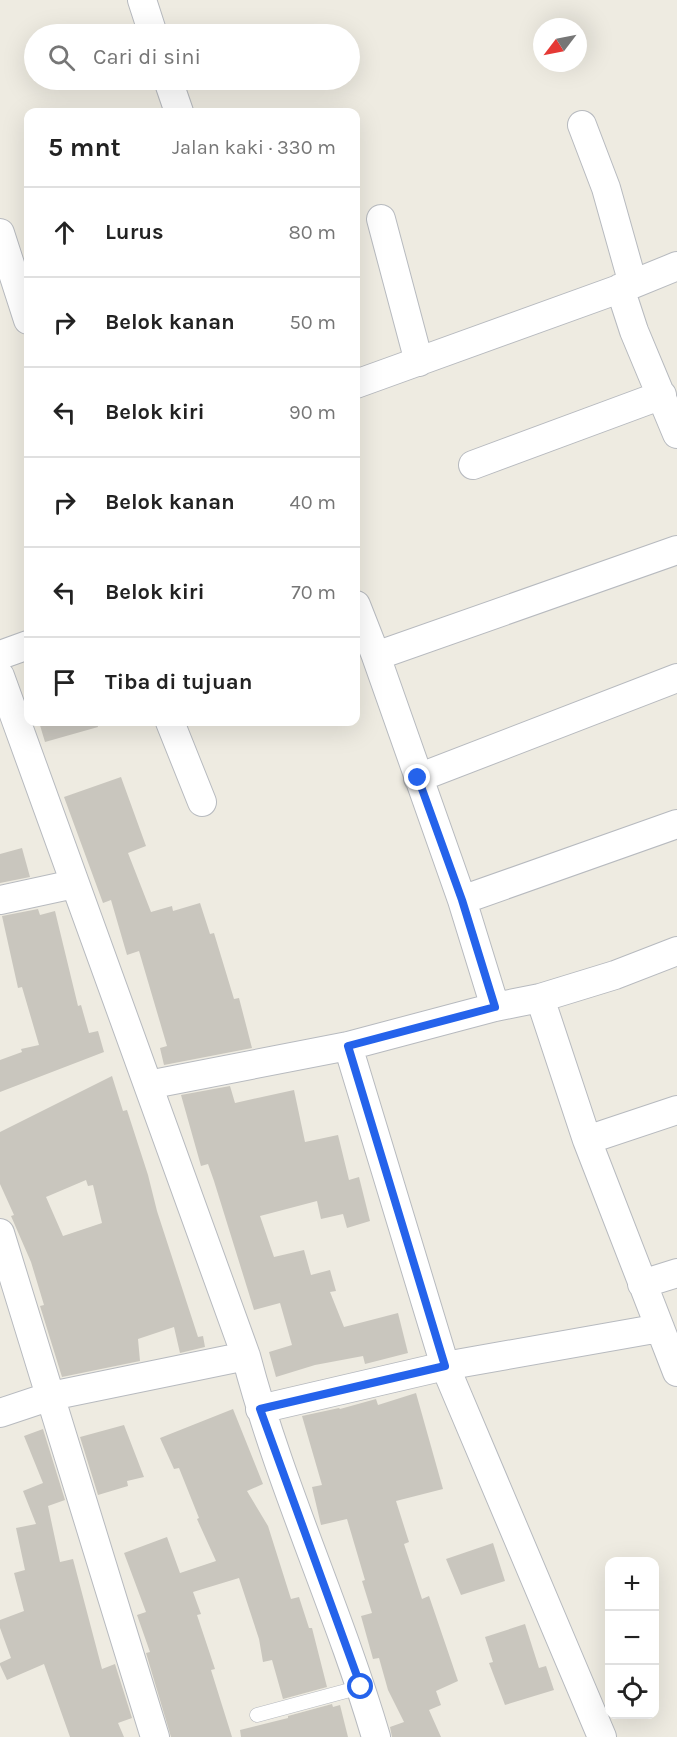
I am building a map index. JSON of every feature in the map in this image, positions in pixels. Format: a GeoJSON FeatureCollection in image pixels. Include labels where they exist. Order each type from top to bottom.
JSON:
{"type":"FeatureCollection","features":[{"type":"Feature","properties":{"kind":"street"},"geometry":{"type":"LineString","coordinates":[[142,0],[150,24]]}},
{"type":"Feature","properties":{"kind":"street"},"geometry":{"type":"LineString","coordinates":[[171,90],[178,108]]}},
{"type":"Feature","properties":{"kind":"street"},"geometry":{"type":"LineString","coordinates":[[582,125],[606,188],[634,331],[677,434]]}},
{"type":"Feature","properties":{"kind":"street"},"geometry":{"type":"LineString","coordinates":[[381,219],[419,362]]}},
{"type":"Feature","properties":{"kind":"street"},"geometry":{"type":"LineString","coordinates":[[0,233],[24,308]]}},
{"type":"Feature","properties":{"kind":"street"},"geometry":{"type":"LineString","coordinates":[[360,383],[677,266]]}},
{"type":"Feature","properties":{"kind":"street"},"geometry":{"type":"LineString","coordinates":[[473,465],[662,395]]}},
{"type":"Feature","properties":{"kind":"street"},"geometry":{"type":"LineString","coordinates":[[376,656],[677,550]]}},
{"type":"Feature","properties":{"kind":"street"},"geometry":{"type":"LineString","coordinates":[[360,615],[462,900],[495,1007]]}},
{"type":"Feature","properties":{"kind":"street"},"geometry":{"type":"LineString","coordinates":[[0,655],[24,646]]}},
{"type":"Feature","properties":{"kind":"street"},"geometry":{"type":"LineString","coordinates":[[0,676],[246,1356],[260,1409],[361,1687],[376,1737]]}},
{"type":"Feature","properties":{"kind":"street"},"geometry":{"type":"LineString","coordinates":[[418,778],[677,678]]}},
{"type":"Feature","properties":{"kind":"street"},"geometry":{"type":"LineString","coordinates":[[172,726],[202,802]]}},
{"type":"Feature","properties":{"kind":"street"},"geometry":{"type":"LineString","coordinates":[[462,900],[677,824]]}},
{"type":"Feature","properties":{"kind":"street"},"geometry":{"type":"LineString","coordinates":[[0,900],[74,885]]}},
{"type":"Feature","properties":{"kind":"street"},"geometry":{"type":"LineString","coordinates":[[148,1085],[348,1046],[495,1007],[540,998],[615,975],[677,951]]}},
{"type":"Feature","properties":{"kind":"street"},"geometry":{"type":"LineString","coordinates":[[540,998],[587,1140],[677,1372]]}},
{"type":"Feature","properties":{"kind":"street"},"geometry":{"type":"LineString","coordinates":[[348,1046],[445,1366],[602,1737]]}},
{"type":"Feature","properties":{"kind":"street"},"geometry":{"type":"LineString","coordinates":[[587,1140],[677,1110]]}},
{"type":"Feature","properties":{"kind":"street"},"geometry":{"type":"LineString","coordinates":[[0,1233],[155,1737]]}},
{"type":"Feature","properties":{"kind":"street"},"geometry":{"type":"LineString","coordinates":[[642,1284],[677,1273]]}},
{"type":"Feature","properties":{"kind":"street"},"geometry":{"type":"LineString","coordinates":[[260,1409],[445,1366],[660,1328]]}},
{"type":"Feature","properties":{"kind":"street"},"geometry":{"type":"LineString","coordinates":[[0,1413],[51,1396],[246,1356]]}},
{"type":"Feature","properties":{"kind":"lane"},"geometry":{"type":"LineString","coordinates":[[257,1715],[361,1687]]}},
{"type":"Feature","properties":{"kind":"building"},"geometry":{"type":"Polygon","coordinates":[[[40,726],[98,726],[98,727],[45,742],[40,726]]]}},
{"type":"Feature","properties":{"kind":"building"},"geometry":{"type":"Polygon","coordinates":[[[121,777],[146,846],[128,853],[151,912],[172,906],[173,911],[200,903],[210,934],[214,933],[234,999],[239,998],[252,1048],[164,1065],[160,1048],[167,1046],[139,951],[127,955],[111,900],[103,903],[64,797],[121,777]]]}},
{"type":"Feature","properties":{"kind":"building"},"geometry":{"type":"Polygon","coordinates":[[[22,848],[30,877],[0,883],[0,854],[22,848]]]}},
{"type":"Feature","properties":{"kind":"building"},"geometry":{"type":"Polygon","coordinates":[[[38,909],[40,915],[55,911],[78,1006],[81,1005],[89,1033],[98,1031],[104,1052],[0,1092],[0,1060],[22,1052],[21,1049],[39,1045],[22,987],[18,988],[2,916],[38,909]]]}},
{"type":"Feature","properties":{"kind":"building"},"geometry":{"type":"Polygon","coordinates":[[[112,1076],[123,1111],[127,1110],[198,1337],[203,1336],[205,1347],[180,1353],[174,1327],[138,1339],[140,1361],[62,1377],[40,1306],[44,1305],[31,1262],[0,1184],[0,1132],[112,1076]],[[86,1180],[46,1197],[63,1236],[102,1223],[93,1185],[88,1186],[86,1180]]]}},
{"type":"Feature","properties":{"kind":"building"},"geometry":{"type":"Polygon","coordinates":[[[230,1086],[235,1103],[294,1090],[305,1142],[338,1135],[349,1180],[359,1177],[370,1221],[347,1228],[343,1214],[321,1219],[317,1201],[260,1216],[274,1257],[304,1250],[311,1275],[330,1270],[336,1291],[330,1292],[344,1327],[398,1313],[408,1353],[365,1364],[363,1356],[315,1365],[276,1377],[269,1352],[292,1345],[280,1303],[254,1310],[208,1164],[201,1166],[181,1095],[230,1086]]]}},
{"type":"Feature","properties":{"kind":"building"},"geometry":{"type":"Polygon","coordinates":[[[416,1393],[443,1489],[396,1501],[409,1542],[404,1544],[422,1599],[429,1596],[458,1681],[436,1691],[441,1705],[429,1710],[441,1737],[392,1737],[390,1727],[404,1722],[388,1690],[379,1658],[373,1659],[361,1616],[372,1613],[362,1581],[365,1580],[347,1519],[321,1525],[312,1487],[322,1485],[302,1416],[376,1399],[378,1405],[416,1393]]]}},
{"type":"Feature","properties":{"kind":"building"},"geometry":{"type":"Polygon","coordinates":[[[233,1409],[263,1484],[247,1491],[268,1526],[291,1599],[299,1597],[309,1628],[312,1628],[327,1687],[283,1699],[272,1660],[263,1662],[259,1639],[239,1578],[193,1592],[201,1614],[197,1615],[215,1669],[211,1670],[232,1737],[171,1737],[146,1653],[150,1652],[137,1615],[146,1612],[124,1553],[167,1537],[180,1573],[216,1561],[197,1519],[199,1518],[179,1468],[174,1469],[160,1438],[233,1409]]]}},
{"type":"Feature","properties":{"kind":"building"},"geometry":{"type":"Polygon","coordinates":[[[124,1425],[144,1477],[127,1481],[128,1486],[98,1495],[80,1437],[124,1425]]]}},
{"type":"Feature","properties":{"kind":"building"},"geometry":{"type":"Polygon","coordinates":[[[43,1429],[65,1500],[48,1506],[60,1562],[73,1559],[102,1669],[115,1664],[132,1718],[118,1723],[124,1737],[70,1737],[44,1664],[7,1680],[0,1665],[11,1658],[0,1628],[0,1620],[24,1611],[14,1573],[25,1570],[16,1528],[36,1524],[23,1491],[43,1483],[24,1436],[43,1429]]]}},
{"type":"Feature","properties":{"kind":"building"},"geometry":{"type":"Polygon","coordinates":[[[493,1543],[505,1581],[461,1595],[446,1559],[493,1543]]]}},
{"type":"Feature","properties":{"kind":"building"},"geometry":{"type":"Polygon","coordinates":[[[525,1624],[539,1668],[546,1666],[554,1690],[505,1705],[489,1663],[493,1662],[485,1637],[525,1624]]]}},
{"type":"Feature","properties":{"kind":"building"},"geometry":{"type":"Polygon","coordinates":[[[332,1704],[333,1707],[340,1705],[348,1737],[241,1737],[240,1730],[332,1704]]]}},
{"type":"Feature","properties":{"kind":"route"},"geometry":{"type":"LineString","coordinates":[[361,1687],[260,1409],[445,1366],[348,1046],[495,1007],[462,900],[418,778]]}}]}
